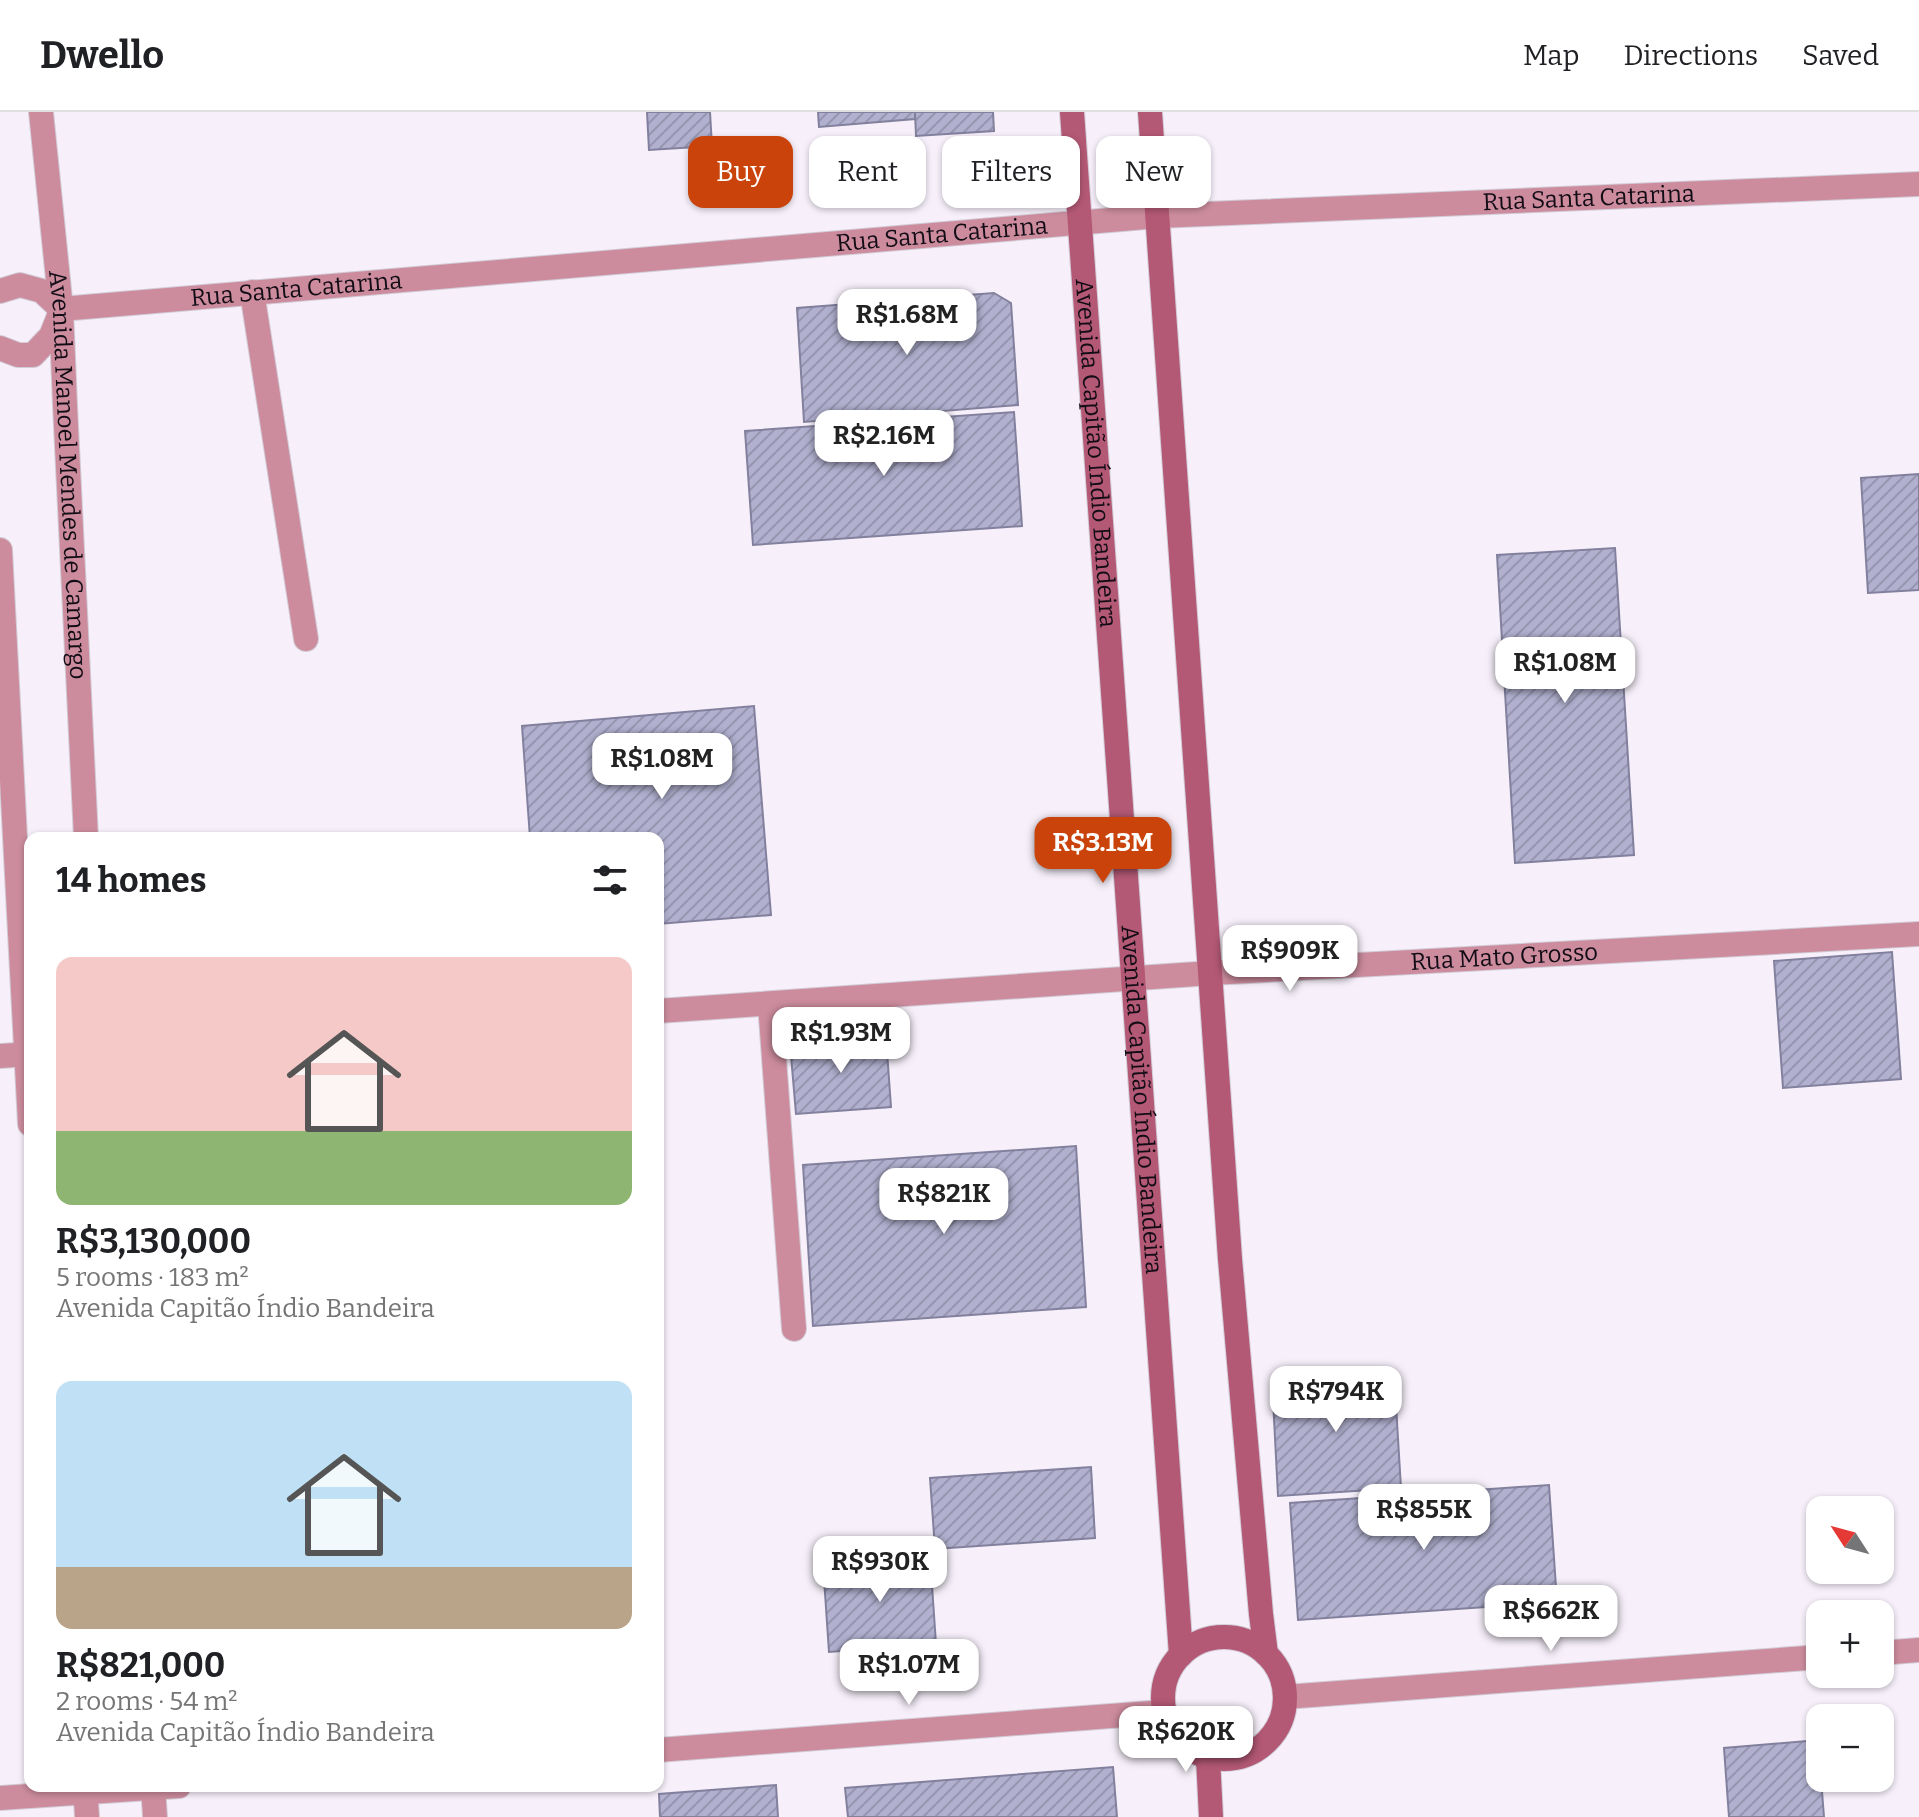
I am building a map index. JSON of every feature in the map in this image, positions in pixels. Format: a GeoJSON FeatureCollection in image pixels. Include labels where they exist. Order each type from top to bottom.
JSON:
{"type":"FeatureCollection","features":[{"type":"Feature","properties":{"kind":"main road","name":"Avenida Capitão Índio Bandeira"},"geometry":{"type":"LineString","coordinates":[[1072,112],[1181,1655]]}},
{"type":"Feature","properties":{"kind":"main road"},"geometry":{"type":"LineString","coordinates":[[1150,112],[1232,1275],[1266,1654]]}},
{"type":"Feature","properties":{"kind":"main road"},"geometry":{"type":"LineString","coordinates":[[1233,1637],[1251,1643],[1266,1654],[1280,1674],[1285,1697],[1281,1719],[1270,1738],[1252,1752],[1230,1759],[1208,1758],[1188,1748],[1173,1732],[1164,1712],[1163,1692],[1168,1672],[1181,1655],[1195,1644],[1213,1638],[1233,1637]]}},
{"type":"Feature","properties":{"kind":"main road"},"geometry":{"type":"LineString","coordinates":[[1208,1758],[1211,1817]]}},
{"type":"Feature","properties":{"kind":"street","name":"Avenida Manoel Mendes de Camargo"},"geometry":{"type":"LineString","coordinates":[[41,112],[61,309],[86,832]]}},
{"type":"Feature","properties":{"kind":"street","name":"Rua Santa Catarina"},"geometry":{"type":"LineString","coordinates":[[61,309],[1158,216],[1919,184]]}},
{"type":"Feature","properties":{"kind":"street"},"geometry":{"type":"LineString","coordinates":[[0,291],[20,285],[42,291],[61,309],[51,336],[33,355],[18,355],[0,348]]}},
{"type":"Feature","properties":{"kind":"street"},"geometry":{"type":"LineString","coordinates":[[252,292],[306,639]]}},
{"type":"Feature","properties":{"kind":"street"},"geometry":{"type":"LineString","coordinates":[[0,550],[24,982]]}},
{"type":"Feature","properties":{"kind":"street","name":"Rua Mato Grosso"},"geometry":{"type":"LineString","coordinates":[[664,1011],[1211,973],[1919,934]]}},
{"type":"Feature","properties":{"kind":"street"},"geometry":{"type":"LineString","coordinates":[[770,1004],[794,1329]]}},
{"type":"Feature","properties":{"kind":"street"},"geometry":{"type":"LineString","coordinates":[[0,1056],[24,1054]]}},
{"type":"Feature","properties":{"kind":"street"},"geometry":{"type":"LineString","coordinates":[[1894,1652],[1919,1650]]}},
{"type":"Feature","properties":{"kind":"street"},"geometry":{"type":"LineString","coordinates":[[1285,1697],[1806,1658]]}},
{"type":"Feature","properties":{"kind":"street"},"geometry":{"type":"LineString","coordinates":[[664,1750],[1164,1712]]}},
{"type":"Feature","properties":{"kind":"street"},"geometry":{"type":"LineString","coordinates":[[0,1798],[86,1799],[125,1792]]}},
{"type":"Feature","properties":{"kind":"street"},"geometry":{"type":"LineString","coordinates":[[153,1792],[155,1817]]}},
{"type":"Feature","properties":{"kind":"building"},"geometry":{"type":"Polygon","coordinates":[[[647,112],[710,112],[711,136],[688,136],[688,148],[649,150],[647,112]]]}},
{"type":"Feature","properties":{"kind":"building"},"geometry":{"type":"Polygon","coordinates":[[[818,112],[915,112],[915,119],[819,127],[818,112]]]}},
{"type":"Feature","properties":{"kind":"building"},"geometry":{"type":"Polygon","coordinates":[[[915,112],[993,112],[994,131],[916,136],[915,112]]]}},
{"type":"Feature","properties":{"kind":"building"},"geometry":{"type":"Polygon","coordinates":[[[994,293],[1011,303],[1018,405],[804,422],[797,308],[994,293]]]}},
{"type":"Feature","properties":{"kind":"building"},"geometry":{"type":"Polygon","coordinates":[[[1014,412],[1022,526],[753,545],[745,431],[1014,412]]]}},
{"type":"Feature","properties":{"kind":"building"},"geometry":{"type":"Polygon","coordinates":[[[1919,474],[1919,590],[1868,593],[1861,478],[1919,474]]]}},
{"type":"Feature","properties":{"kind":"building"},"geometry":{"type":"Polygon","coordinates":[[[1615,548],[1634,855],[1515,863],[1497,555],[1615,548]]]}},
{"type":"Feature","properties":{"kind":"building"},"geometry":{"type":"Polygon","coordinates":[[[754,706],[771,915],[664,924],[664,832],[530,832],[522,726],[754,706]]]}},
{"type":"Feature","properties":{"kind":"building"},"geometry":{"type":"Polygon","coordinates":[[[1892,952],[1901,1079],[1783,1088],[1774,961],[1892,952]]]}},
{"type":"Feature","properties":{"kind":"building"},"geometry":{"type":"Polygon","coordinates":[[[886,1037],[891,1107],[796,1114],[790,1044],[886,1037]]]}},
{"type":"Feature","properties":{"kind":"building"},"geometry":{"type":"Polygon","coordinates":[[[1076,1146],[1086,1307],[813,1326],[803,1165],[1076,1146]]]}},
{"type":"Feature","properties":{"kind":"building"},"geometry":{"type":"Polygon","coordinates":[[[1394,1372],[1401,1488],[1278,1496],[1272,1380],[1394,1372]]]}},
{"type":"Feature","properties":{"kind":"building"},"geometry":{"type":"Polygon","coordinates":[[[1091,1467],[1095,1538],[935,1549],[930,1478],[1091,1467]]]}},
{"type":"Feature","properties":{"kind":"building"},"geometry":{"type":"Polygon","coordinates":[[[1549,1485],[1557,1602],[1298,1620],[1290,1503],[1549,1485]]]}},
{"type":"Feature","properties":{"kind":"building"},"geometry":{"type":"Polygon","coordinates":[[[930,1556],[936,1644],[829,1652],[823,1564],[930,1556]]]}},
{"type":"Feature","properties":{"kind":"building"},"geometry":{"type":"Polygon","coordinates":[[[1806,1741],[1806,1792],[1822,1792],[1824,1817],[1729,1817],[1724,1748],[1806,1741]]]}},
{"type":"Feature","properties":{"kind":"building"},"geometry":{"type":"Polygon","coordinates":[[[1113,1767],[1117,1817],[848,1817],[845,1788],[1113,1767]]]}},
{"type":"Feature","properties":{"kind":"building"},"geometry":{"type":"Polygon","coordinates":[[[776,1785],[778,1817],[660,1817],[659,1794],[776,1785]]]}}]}
